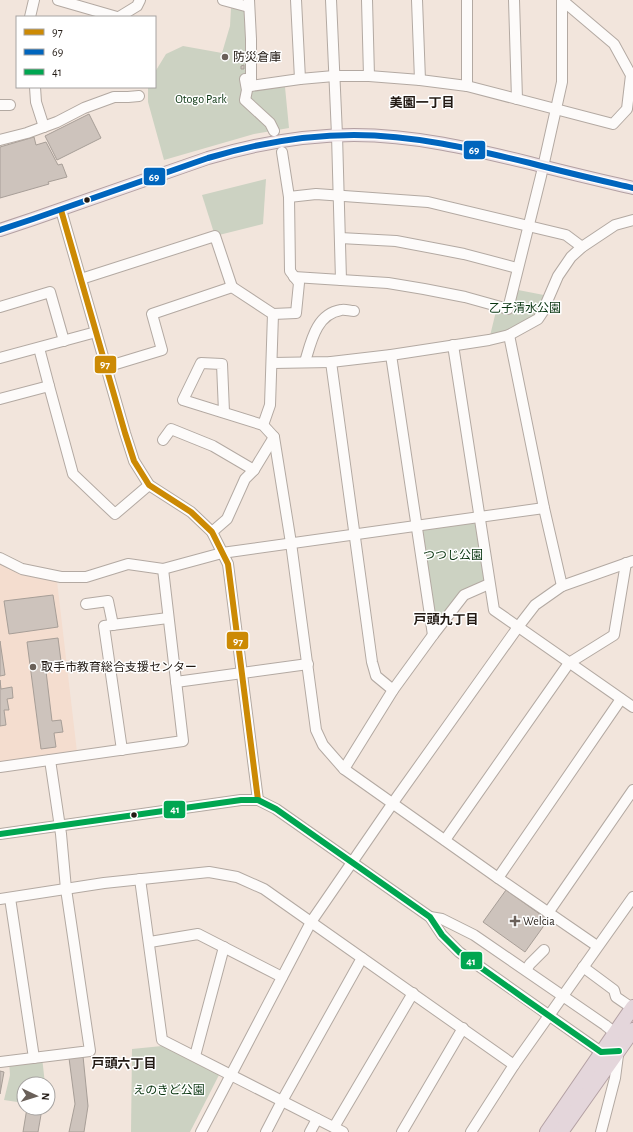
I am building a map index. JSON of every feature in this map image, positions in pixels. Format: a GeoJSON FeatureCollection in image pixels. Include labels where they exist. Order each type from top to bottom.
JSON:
{"type":"FeatureCollection","features":[{"type":"Feature","properties":{"kind":"highway"},"geometry":{"type":"LineString","coordinates":[[547,1132],[633,1007]]}},
{"type":"Feature","properties":{"kind":"highway"},"geometry":{"type":"LineString","coordinates":[[561,1132],[633,1030]]}},
{"type":"Feature","properties":{"kind":"main road"},"geometry":{"type":"LineString","coordinates":[[0,230],[214,156],[248,147],[274,136],[366,135],[426,140],[481,151],[633,188]]}},
{"type":"Feature","properties":{"kind":"street"},"geometry":{"type":"LineString","coordinates":[[30,16],[34,0]]}},
{"type":"Feature","properties":{"kind":"street"},"geometry":{"type":"LineString","coordinates":[[58,0],[83,3],[116,16]]}},
{"type":"Feature","properties":{"kind":"street"},"geometry":{"type":"LineString","coordinates":[[120,16],[137,6],[140,0]]}},
{"type":"Feature","properties":{"kind":"street"},"geometry":{"type":"LineString","coordinates":[[223,0],[249,4],[252,86],[334,76],[369,76],[420,80],[467,86],[613,124],[630,111],[631,75],[614,44],[562,0]]}},
{"type":"Feature","properties":{"kind":"street"},"geometry":{"type":"LineString","coordinates":[[296,0],[300,79]]}},
{"type":"Feature","properties":{"kind":"street"},"geometry":{"type":"LineString","coordinates":[[331,0],[341,280]]}},
{"type":"Feature","properties":{"kind":"street"},"geometry":{"type":"LineString","coordinates":[[367,0],[369,76]]}},
{"type":"Feature","properties":{"kind":"street"},"geometry":{"type":"LineString","coordinates":[[417,0],[420,80]]}},
{"type":"Feature","properties":{"kind":"street"},"geometry":{"type":"LineString","coordinates":[[467,0],[467,86]]}},
{"type":"Feature","properties":{"kind":"street"},"geometry":{"type":"LineString","coordinates":[[514,0],[517,99]]}},
{"type":"Feature","properties":{"kind":"street"},"geometry":{"type":"LineString","coordinates":[[294,277],[388,283],[424,288],[465,297],[508,309],[557,110],[562,82],[562,0]]}},
{"type":"Feature","properties":{"kind":"street"},"geometry":{"type":"LineString","coordinates":[[251,78],[245,79],[247,90],[245,100],[270,123],[274,136]]}},
{"type":"Feature","properties":{"kind":"street"},"geometry":{"type":"LineString","coordinates":[[35,88],[36,102],[44,127]]}},
{"type":"Feature","properties":{"kind":"street"},"geometry":{"type":"LineString","coordinates":[[0,140],[44,127],[84,108],[114,97],[139,96]]}},
{"type":"Feature","properties":{"kind":"street"},"geometry":{"type":"LineString","coordinates":[[81,279],[215,236],[232,288],[274,314],[296,314],[299,283],[290,271],[289,197],[282,152]]}},
{"type":"Feature","properties":{"kind":"street"},"geometry":{"type":"LineString","coordinates":[[289,197],[316,194],[428,202],[566,235],[582,247]]}},
{"type":"Feature","properties":{"kind":"street"},"geometry":{"type":"LineString","coordinates":[[61,210],[124,433],[134,461],[149,485],[191,512],[212,532],[228,564],[258,800]]}},
{"type":"Feature","properties":{"kind":"street"},"geometry":{"type":"LineString","coordinates":[[273,363],[331,362],[391,355],[453,346],[509,335],[538,319],[542,314],[558,276],[571,257],[582,247],[615,225],[633,220]]}},
{"type":"Feature","properties":{"kind":"street"},"geometry":{"type":"LineString","coordinates":[[340,238],[396,241],[464,254],[517,268]]}},
{"type":"Feature","properties":{"kind":"street"},"geometry":{"type":"LineString","coordinates":[[106,367],[162,350],[152,314],[232,288]]}},
{"type":"Feature","properties":{"kind":"street"},"geometry":{"type":"LineString","coordinates":[[0,307],[50,292],[64,341]]}},
{"type":"Feature","properties":{"kind":"street"},"geometry":{"type":"LineString","coordinates":[[305,362],[314,331],[326,316],[341,310],[354,311]]}},
{"type":"Feature","properties":{"kind":"street"},"geometry":{"type":"LineString","coordinates":[[263,425],[270,405],[274,314]]}},
{"type":"Feature","properties":{"kind":"street"},"geometry":{"type":"LineString","coordinates":[[0,358],[96,332]]}},
{"type":"Feature","properties":{"kind":"street"},"geometry":{"type":"LineString","coordinates":[[509,335],[544,508],[562,586]]}},
{"type":"Feature","properties":{"kind":"street"},"geometry":{"type":"LineString","coordinates":[[453,346],[494,610],[633,707]]}},
{"type":"Feature","properties":{"kind":"street"},"geometry":{"type":"LineString","coordinates":[[39,348],[73,474],[115,514],[149,485]]}},
{"type":"Feature","properties":{"kind":"street"},"geometry":{"type":"LineString","coordinates":[[391,355],[433,635]]}},
{"type":"Feature","properties":{"kind":"street"},"geometry":{"type":"LineString","coordinates":[[331,362],[372,662],[376,676],[393,690]]}},
{"type":"Feature","properties":{"kind":"street"},"geometry":{"type":"LineString","coordinates":[[224,412],[222,364],[201,363],[183,400],[263,425],[274,437],[291,543],[316,730],[323,746],[344,769],[597,946]]}},
{"type":"Feature","properties":{"kind":"street"},"geometry":{"type":"LineString","coordinates":[[0,399],[49,386]]}},
{"type":"Feature","properties":{"kind":"street"},"geometry":{"type":"LineString","coordinates":[[163,440],[171,429],[213,446],[254,470]]}},
{"type":"Feature","properties":{"kind":"street"},"geometry":{"type":"LineString","coordinates":[[212,532],[227,519],[245,479],[254,470],[274,437]]}},
{"type":"Feature","properties":{"kind":"street"},"geometry":{"type":"LineString","coordinates":[[0,558],[22,570],[61,577],[86,576],[128,564],[163,569],[222,553],[544,508]]}},
{"type":"Feature","properties":{"kind":"street"},"geometry":{"type":"LineString","coordinates":[[201,1132],[311,922],[392,804],[518,627],[535,605],[562,586],[629,562]]}},
{"type":"Feature","properties":{"kind":"street"},"geometry":{"type":"LineString","coordinates":[[445,840],[569,663],[614,636],[629,562]]}},
{"type":"Feature","properties":{"kind":"street"},"geometry":{"type":"LineString","coordinates":[[0,767],[183,741],[163,569]]}},
{"type":"Feature","properties":{"kind":"street"},"geometry":{"type":"LineString","coordinates":[[344,769],[393,690],[464,595],[489,584]]}},
{"type":"Feature","properties":{"kind":"street"},"geometry":{"type":"LineString","coordinates":[[86,604],[108,600],[113,625]]}},
{"type":"Feature","properties":{"kind":"street"},"geometry":{"type":"LineString","coordinates":[[122,750],[104,626],[168,618]]}},
{"type":"Feature","properties":{"kind":"street"},"geometry":{"type":"LineString","coordinates":[[176,682],[308,664]]}},
{"type":"Feature","properties":{"kind":"street"},"geometry":{"type":"LineString","coordinates":[[498,878],[622,699]]}},
{"type":"Feature","properties":{"kind":"street"},"geometry":{"type":"LineString","coordinates":[[0,1062],[90,1051],[66,889],[60,825],[50,760]]}},
{"type":"Feature","properties":{"kind":"street"},"geometry":{"type":"LineString","coordinates":[[548,913],[633,790]]}},
{"type":"Feature","properties":{"kind":"street"},"geometry":{"type":"LineString","coordinates":[[0,834],[241,800],[258,800],[276,809],[430,918],[442,935],[460,952],[601,1052],[619,1051]]}},
{"type":"Feature","properties":{"kind":"street"},"geometry":{"type":"LineString","coordinates":[[34,1058],[5,899],[140,879],[209,872],[237,877],[264,889],[514,1065]]}},
{"type":"Feature","properties":{"kind":"street"},"geometry":{"type":"LineString","coordinates":[[140,879],[150,942],[162,1040],[343,1132]]}},
{"type":"Feature","properties":{"kind":"street"},"geometry":{"type":"LineString","coordinates":[[471,1132],[514,1065],[562,995],[572,974],[597,946],[633,897]]}},
{"type":"Feature","properties":{"kind":"street"},"geometry":{"type":"LineString","coordinates":[[430,918],[442,919],[474,934],[615,1033],[619,1051],[615,1078],[601,1132]]}},
{"type":"Feature","properties":{"kind":"street"},"geometry":{"type":"LineString","coordinates":[[150,942],[198,934],[282,976]]}},
{"type":"Feature","properties":{"kind":"street"},"geometry":{"type":"LineString","coordinates":[[195,1056],[224,947]]}},
{"type":"Feature","properties":{"kind":"street"},"geometry":{"type":"LineString","coordinates":[[526,970],[544,950]]}},
{"type":"Feature","properties":{"kind":"street"},"geometry":{"type":"LineString","coordinates":[[266,1132],[362,958]]}},
{"type":"Feature","properties":{"kind":"street"},"geometry":{"type":"LineString","coordinates":[[583,961],[598,982],[614,990],[616,997],[633,1007]]}},
{"type":"Feature","properties":{"kind":"street"},"geometry":{"type":"LineString","coordinates":[[334,1127],[413,993]]}},
{"type":"Feature","properties":{"kind":"street"},"geometry":{"type":"LineString","coordinates":[[402,1132],[463,1028]]}},
{"type":"Feature","properties":{"kind":"street"},"geometry":{"type":"LineString","coordinates":[[310,1132],[317,1119]]}},
{"type":"Feature","properties":{"kind":"shaded area","name":"取手市教育総合支援センター"},"geometry":{"type":"Polygon","coordinates":[[[0,562],[57,581],[77,752],[0,764],[0,562]]]}},
{"type":"Feature","properties":{"kind":"green space","name":"Otogo Park"},"geometry":{"type":"Polygon","coordinates":[[[231,8],[244,10],[249,91],[285,87],[289,128],[254,134],[164,160],[148,102],[148,88],[156,88],[156,70],[166,54],[183,46],[222,53],[230,26],[231,8]]]}},
{"type":"Feature","properties":{"kind":"green space"},"geometry":{"type":"Polygon","coordinates":[[[266,179],[263,224],[215,236],[202,195],[266,179]]]}},
{"type":"Feature","properties":{"kind":"green space","name":"乙子清水公園"},"geometry":{"type":"Polygon","coordinates":[[[513,289],[549,296],[542,313],[489,340],[497,307],[508,309],[513,289]]]}},
{"type":"Feature","properties":{"kind":"green space","name":"つつじ公園"},"geometry":{"type":"Polygon","coordinates":[[[479,517],[489,584],[464,595],[433,635],[417,526],[479,517]]]}},
{"type":"Feature","properties":{"kind":"green space","name":"えのきど公園"},"geometry":{"type":"Polygon","coordinates":[[[162,1046],[220,1073],[190,1132],[131,1132],[132,1049],[162,1046]]]}},
{"type":"Feature","properties":{"kind":"green space"},"geometry":{"type":"Polygon","coordinates":[[[42,1057],[44,1076],[16,1076],[16,1102],[4,1100],[10,1075],[9,1061],[42,1057]]]}},
{"type":"Feature","properties":{"kind":"building","name":"防災倉庫"},"geometry":{"type":"Polygon","coordinates":[[[228,55],[228,58],[222,58],[222,56],[228,55]]]}},
{"type":"Feature","properties":{"kind":"building"},"geometry":{"type":"Polygon","coordinates":[[[244,65],[244,69],[241,69],[241,66],[244,65]]]}},
{"type":"Feature","properties":{"kind":"building"},"geometry":{"type":"Polygon","coordinates":[[[89,114],[101,138],[57,160],[45,136],[89,114]]]}},
{"type":"Feature","properties":{"kind":"building"},"geometry":{"type":"Polygon","coordinates":[[[34,137],[36,145],[46,142],[58,165],[62,164],[67,177],[48,182],[49,184],[0,198],[0,147],[34,137]]]}},
{"type":"Feature","properties":{"kind":"building"},"geometry":{"type":"Polygon","coordinates":[[[53,595],[58,627],[9,634],[4,601],[53,595]]]}},
{"type":"Feature","properties":{"kind":"building"},"geometry":{"type":"Polygon","coordinates":[[[58,638],[61,661],[45,663],[52,721],[61,720],[63,732],[54,733],[56,747],[41,749],[27,642],[58,638]]]}},
{"type":"Feature","properties":{"kind":"building"},"geometry":{"type":"Polygon","coordinates":[[[0,641],[5,675],[0,676],[0,641]]]}},
{"type":"Feature","properties":{"kind":"building"},"geometry":{"type":"Polygon","coordinates":[[[0,680],[1,689],[12,687],[13,698],[7,699],[9,710],[4,710],[6,725],[0,726],[0,680]]]}},
{"type":"Feature","properties":{"kind":"building","name":"Welcia"},"geometry":{"type":"Polygon","coordinates":[[[506,890],[548,920],[525,952],[483,922],[506,890]]]}},
{"type":"Feature","properties":{"kind":"building"},"geometry":{"type":"Polygon","coordinates":[[[83,1056],[88,1106],[84,1132],[69,1132],[75,1104],[69,1058],[83,1056]]]}},
{"type":"Feature","properties":{"kind":"building"},"geometry":{"type":"Polygon","coordinates":[[[0,1071],[4,1072],[0,1094],[0,1071]]]}},
{"type":"Feature","properties":{"kind":"building"},"geometry":{"type":"Polygon","coordinates":[[[26,1116],[41,1116],[38,1132],[23,1132],[26,1116]]]}},
{"type":"Feature","properties":{"kind":"transit line","name":"69"},"geometry":{"type":"LineString","coordinates":[[0,230],[208,158],[244,148],[280,141],[335,135],[399,137],[421,140],[486,153],[633,188]]}},
{"type":"Feature","properties":{"kind":"transit line","name":"97"},"geometry":{"type":"LineString","coordinates":[[61,210],[134,461],[149,485],[191,512],[212,532],[228,564],[258,800]]}},
{"type":"Feature","properties":{"kind":"transit line","name":"41"},"geometry":{"type":"LineString","coordinates":[[0,834],[241,800],[258,800],[276,809],[430,917],[442,935],[459,952],[601,1052],[619,1051]]}},
{"type":"Feature","properties":{"kind":"place","name":"防災倉庫"},"geometry":{"type":"Point","coordinates":[225,57]}},
{"type":"Feature","properties":{"kind":"place","name":"取手市教育総合支援センター"},"geometry":{"type":"Point","coordinates":[33,667]}},
{"type":"Feature","properties":{"kind":"place","name":"Welcia"},"geometry":{"type":"Point","coordinates":[515,921]}},
{"type":"Feature","properties":{"kind":"district","name":"美園一丁目"},"geometry":{"type":"Point","coordinates":[422,102]}},
{"type":"Feature","properties":{"kind":"district","name":"戸頭九丁目"},"geometry":{"type":"Point","coordinates":[446,619]}},
{"type":"Feature","properties":{"kind":"district","name":"戸頭六丁目"},"geometry":{"type":"Point","coordinates":[124,1063]}}]}
